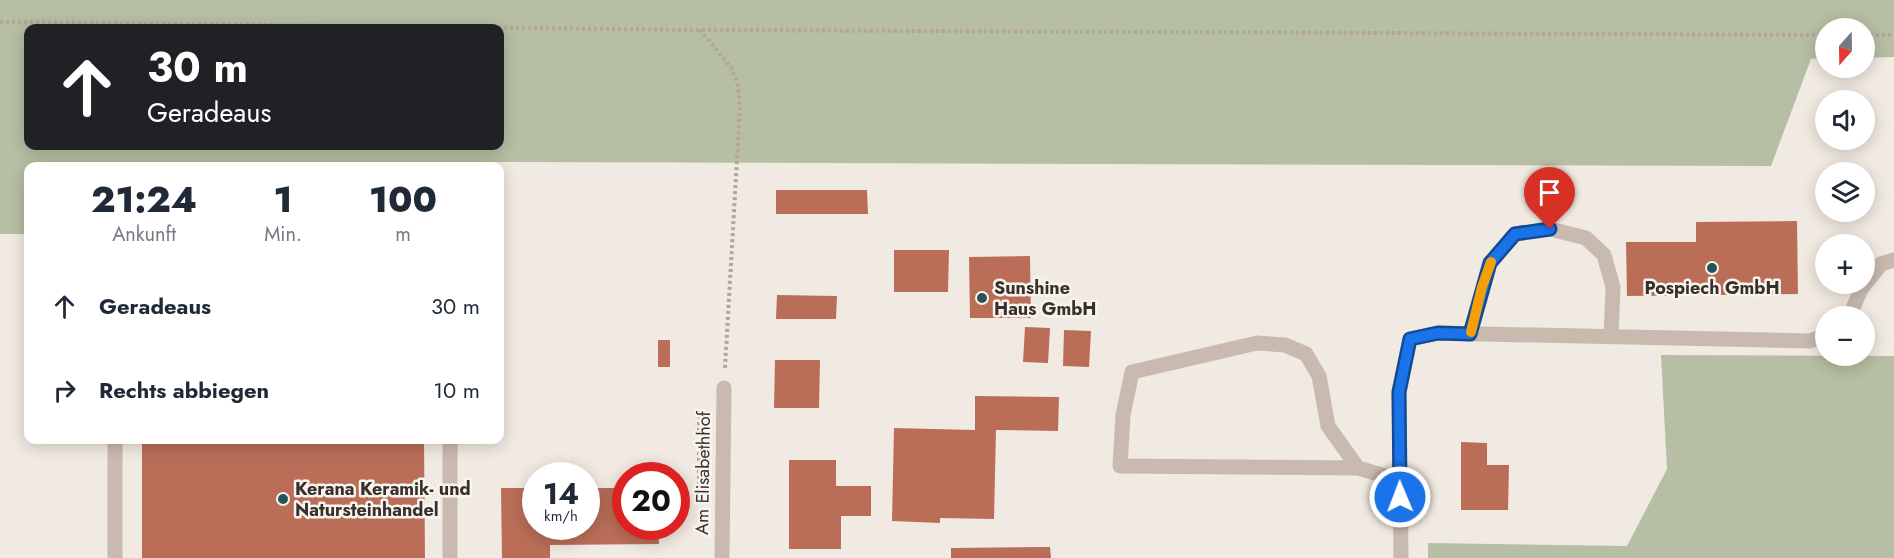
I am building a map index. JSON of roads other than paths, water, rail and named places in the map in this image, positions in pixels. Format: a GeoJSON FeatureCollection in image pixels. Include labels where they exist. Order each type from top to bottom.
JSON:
{"type":"FeatureCollection","features":[{"type":"Feature","properties":{"kind":"street"},"geometry":{"type":"LineString","coordinates":[[1470,334],[1490,263],[1515,234],[1550,229],[1586,238],[1604,255],[1613,287],[1611,337]]}},
{"type":"Feature","properties":{"kind":"street"},"geometry":{"type":"LineString","coordinates":[[1854,306],[1861,289],[1881,264],[1894,260]]}},
{"type":"Feature","properties":{"kind":"street"},"geometry":{"type":"LineString","coordinates":[[1401,558],[1399,392],[1410,339],[1438,333],[1810,341],[1815,339]]}},
{"type":"Feature","properties":{"kind":"street"},"geometry":{"type":"LineString","coordinates":[[1358,468],[1328,426],[1319,376],[1306,354],[1285,345],[1257,343],[1132,372],[1122,415],[1120,466],[1358,468],[1385,476]]}},
{"type":"Feature","properties":{"kind":"street","name":"Am Elisabethhof"},"geometry":{"type":"LineString","coordinates":[[722,558],[724,388]]}},
{"type":"Feature","properties":{"kind":"street"},"geometry":{"type":"LineString","coordinates":[[115,558],[116,444]]}},
{"type":"Feature","properties":{"kind":"street"},"geometry":{"type":"LineString","coordinates":[[450,444],[450,558]]}},
{"type":"Feature","properties":{"kind":"place","name":"Pospiech GmbH"},"geometry":{"type":"Point","coordinates":[1712,268]}},
{"type":"Feature","properties":{"kind":"place","name":"Sunshine Haus GmbH"},"geometry":{"type":"Point","coordinates":[982,298]}},
{"type":"Feature","properties":{"kind":"place","name":"Kerana Keramik- und Natursteinhandel"},"geometry":{"type":"Point","coordinates":[283,499]}}]}
